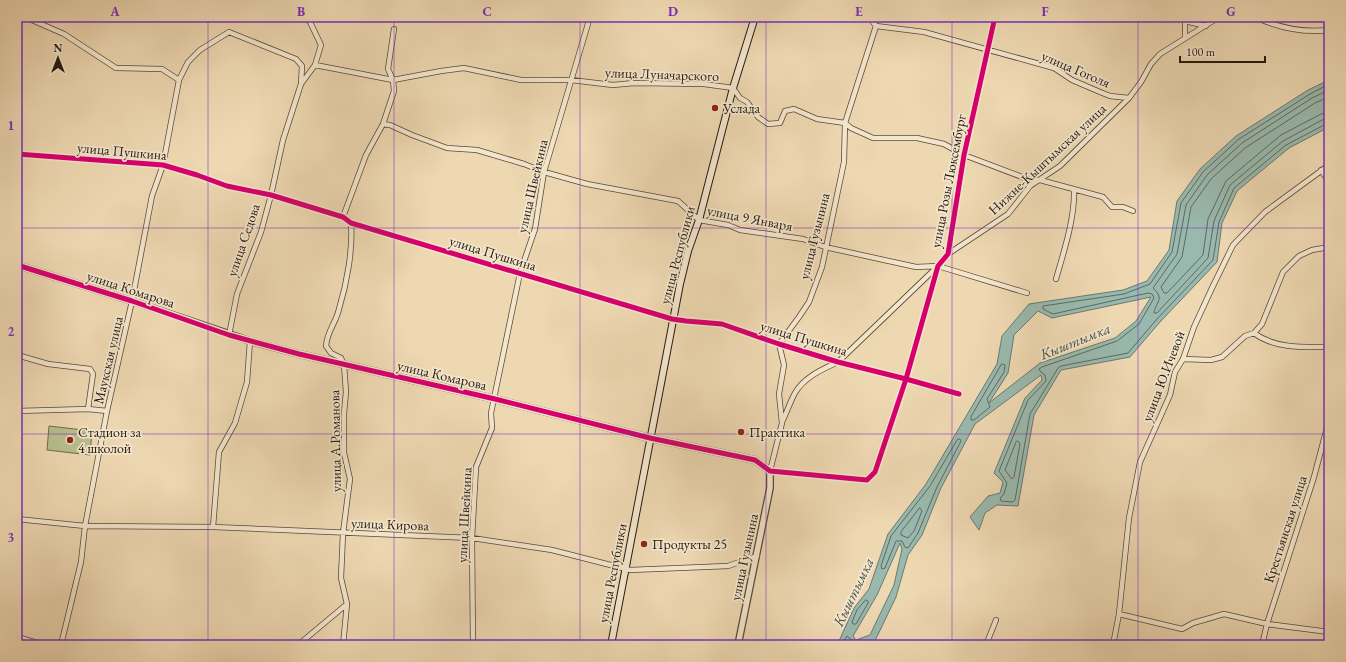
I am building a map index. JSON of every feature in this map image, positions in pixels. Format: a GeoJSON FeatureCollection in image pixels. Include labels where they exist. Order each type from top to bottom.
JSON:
{"type":"FeatureCollection","features":[{"type":"Feature","properties":{"kind":"main road","name":"улица Республики"},"geometry":{"type":"LineString","coordinates":[[610,645],[672,319],[688,251],[699,220],[733,88],[754,17]]}},
{"type":"Feature","properties":{"kind":"street"},"geometry":{"type":"LineString","coordinates":[[25,17],[64,34],[116,68],[162,69],[179,80],[188,62],[200,50],[229,32],[296,59],[302,66],[301,84]]}},
{"type":"Feature","properties":{"kind":"street","name":"улица Седова"},"geometry":{"type":"LineString","coordinates":[[229,335],[237,294],[261,232],[283,140],[301,84],[315,65],[321,45],[310,22],[304,17]]}},
{"type":"Feature","properties":{"kind":"street","name":"улица Швейкина"},"geometry":{"type":"LineString","coordinates":[[473,645],[472,538],[476,467],[492,428],[491,413],[520,273],[535,229],[544,172],[590,17]]}},
{"type":"Feature","properties":{"kind":"street"},"geometry":{"type":"LineString","coordinates":[[869,17],[876,26]]}},
{"type":"Feature","properties":{"kind":"street","name":"улица Розы Люксембург"},"geometry":{"type":"LineString","coordinates":[[867,480],[875,472],[906,379],[938,266],[948,254],[964,155],[995,17]]}},
{"type":"Feature","properties":{"kind":"street","name":"Нижне-Кыштымская улица"},"geometry":{"type":"LineString","coordinates":[[948,254],[1008,214],[1030,186],[1060,166],[1129,98],[1141,82],[1151,64],[1160,54],[1219,17]]}},
{"type":"Feature","properties":{"kind":"street"},"geometry":{"type":"LineString","coordinates":[[1255,17],[1270,24],[1291,30],[1329,30]]}},
{"type":"Feature","properties":{"kind":"street"},"geometry":{"type":"LineString","coordinates":[[1185,38],[1184,19],[1206,26]]}},
{"type":"Feature","properties":{"kind":"street","name":"улица Гоголя"},"geometry":{"type":"LineString","coordinates":[[876,26],[924,32],[1054,68],[1072,80],[1100,92],[1110,96],[1129,98]]}},
{"type":"Feature","properties":{"kind":"street","name":"улица Гузынина"},"geometry":{"type":"LineString","coordinates":[[738,645],[770,488],[770,471],[782,423],[779,394],[784,365],[780,344],[800,318],[809,302],[822,267],[844,162],[845,123],[876,26]]}},
{"type":"Feature","properties":{"kind":"street"},"geometry":{"type":"LineString","coordinates":[[343,217],[366,155],[383,124],[394,90],[393,80],[388,69],[394,29]]}},
{"type":"Feature","properties":{"kind":"street","name":"улица Луначарского"},"geometry":{"type":"LineString","coordinates":[[315,65],[393,80],[464,68],[521,80],[571,80],[613,85],[634,82],[704,84],[733,88],[740,98],[750,106],[758,117],[768,124],[780,123],[785,111],[794,109],[817,119],[845,123],[851,128],[873,138],[917,138],[944,144],[964,155],[1030,180],[1040,180],[1103,197],[1112,207],[1123,207],[1133,211]]}},
{"type":"Feature","properties":{"kind":"street","name":"Маукская улица"},"geometry":{"type":"LineString","coordinates":[[61,645],[82,562],[85,526],[107,411],[132,301],[152,196],[163,165],[179,80]]}},
{"type":"Feature","properties":{"kind":"street","name":"улица 9 Января"},"geometry":{"type":"LineString","coordinates":[[383,124],[390,124],[412,135],[447,148],[477,150],[524,164],[544,172],[587,184],[678,201],[699,220],[728,225],[740,230],[803,239],[825,247],[916,267],[938,266],[1027,293]]}},
{"type":"Feature","properties":{"kind":"street","name":"улица Пушкина"},"geometry":{"type":"LineString","coordinates":[[17,154],[163,165],[227,186],[271,195],[343,217],[351,223],[672,319],[722,324],[838,362],[959,394]]}},
{"type":"Feature","properties":{"kind":"street","name":"улица Ю.Ичевой"},"geometry":{"type":"LineString","coordinates":[[1113,645],[1119,614],[1129,518],[1140,462],[1167,401],[1175,372],[1183,359],[1194,327],[1233,245],[1265,212],[1329,165]]}},
{"type":"Feature","properties":{"kind":"street"},"geometry":{"type":"LineString","coordinates":[[1321,170],[1329,182]]}},
{"type":"Feature","properties":{"kind":"street"},"geometry":{"type":"LineString","coordinates":[[1056,279],[1068,235],[1074,189]]}},
{"type":"Feature","properties":{"kind":"street"},"geometry":{"type":"LineString","coordinates":[[344,365],[341,358],[330,353],[326,346],[329,331],[339,310],[348,270],[352,232],[351,223]]}},
{"type":"Feature","properties":{"kind":"street"},"geometry":{"type":"LineString","coordinates":[[1183,359],[1211,360],[1222,357],[1245,336],[1254,333],[1262,324],[1283,272],[1299,256],[1312,250],[1329,247]]}},
{"type":"Feature","properties":{"kind":"street","name":"улица Комарова"},"geometry":{"type":"LineString","coordinates":[[17,265],[132,301],[229,335],[344,365],[495,399],[650,438],[755,460],[770,471],[867,480]]}},
{"type":"Feature","properties":{"kind":"street"},"geometry":{"type":"LineString","coordinates":[[782,423],[796,392],[805,382],[819,371],[838,362],[938,266]]}},
{"type":"Feature","properties":{"kind":"street"},"geometry":{"type":"LineString","coordinates":[[1254,333],[1261,338],[1281,345],[1329,347]]}},
{"type":"Feature","properties":{"kind":"street"},"geometry":{"type":"LineString","coordinates":[[213,527],[219,452],[235,423],[247,382],[250,341]]}},
{"type":"Feature","properties":{"kind":"street"},"geometry":{"type":"LineString","coordinates":[[17,355],[48,364],[90,369],[93,374],[88,408]]}},
{"type":"Feature","properties":{"kind":"street","name":"улица А.Романова"},"geometry":{"type":"LineString","coordinates":[[343,645],[347,604],[341,578],[343,533],[350,479],[344,453],[344,413],[346,392],[344,365]]}},
{"type":"Feature","properties":{"kind":"street"},"geometry":{"type":"LineString","coordinates":[[17,411],[88,408],[107,411]]}},
{"type":"Feature","properties":{"kind":"street","name":"Крестьянская улица"},"geometry":{"type":"LineString","coordinates":[[1262,645],[1267,624],[1314,477],[1329,420]]}},
{"type":"Feature","properties":{"kind":"street","name":"улица Кирова"},"geometry":{"type":"LineString","coordinates":[[17,519],[85,526],[213,527],[472,538],[552,550],[630,570],[728,566],[757,556]]}},
{"type":"Feature","properties":{"kind":"street"},"geometry":{"type":"LineString","coordinates":[[298,645],[347,604]]}},
{"type":"Feature","properties":{"kind":"street"},"geometry":{"type":"LineString","coordinates":[[1119,614],[1182,630],[1193,623],[1224,614],[1267,624],[1329,632]]}},
{"type":"Feature","properties":{"kind":"street"},"geometry":{"type":"LineString","coordinates":[[986,645],[996,620]]}},
{"type":"Feature","properties":{"kind":"street"},"geometry":{"type":"LineString","coordinates":[[17,637],[44,645]]}},
{"type":"Feature","properties":{"kind":"green space","name":"Стадион за 4 школой"},"geometry":{"type":"Polygon","coordinates":[[[49,426],[92,431],[90,455],[47,450],[49,426]]]}},
{"type":"Feature","properties":{"kind":"water"},"geometry":{"type":"Polygon","coordinates":[[[1329,80],[1329,127],[1289,148],[1237,191],[1222,223],[1217,262],[1160,322],[1130,357],[1061,370],[1034,415],[1018,506],[997,505],[985,513],[979,530],[970,517],[988,496],[1000,493],[1003,482],[994,473],[1025,398],[1042,380],[1041,375],[975,424],[941,488],[922,535],[908,555],[896,597],[873,645],[835,645],[839,641],[854,608],[869,589],[888,534],[926,484],[997,364],[1002,336],[1029,304],[1123,290],[1147,281],[1169,250],[1177,201],[1200,169],[1236,136],[1308,90],[1329,80]],[[1151,297],[1052,318],[1038,311],[1014,335],[1008,373],[989,403],[1040,363],[1115,338],[1136,321],[1151,297]],[[900,543],[877,595],[853,636],[856,640],[870,635],[894,585],[902,549],[900,543]]]}},
{"type":"Feature","properties":{"kind":"cycle path"},"geometry":{"type":"LineString","coordinates":[[17,265],[132,301],[229,335],[299,354],[495,399],[650,438],[755,460],[770,471],[867,480],[875,472],[906,379],[938,266],[948,254],[964,155],[995,17]]}},
{"type":"Feature","properties":{"kind":"cycle path"},"geometry":{"type":"LineString","coordinates":[[17,154],[163,165],[227,186],[271,195],[343,217],[351,223],[672,319],[722,324],[779,344],[838,362],[959,394]]}},
{"type":"Feature","properties":{"kind":"place","name":"Услада"},"geometry":{"type":"Point","coordinates":[715,108]}},
{"type":"Feature","properties":{"kind":"place","name":"Практика"},"geometry":{"type":"Point","coordinates":[741,432]}},
{"type":"Feature","properties":{"kind":"place","name":"Стадион за 4 школой"},"geometry":{"type":"Point","coordinates":[70,440]}},
{"type":"Feature","properties":{"kind":"place","name":"Продукты 25"},"geometry":{"type":"Point","coordinates":[644,544]}},
{"type":"Feature","properties":{"kind":"water label","name":"Кыштымка"},"geometry":{"type":"Point","coordinates":[1075,341]}},
{"type":"Feature","properties":{"kind":"water label","name":"Кыштымка"},"geometry":{"type":"Point","coordinates":[853,592]}}]}
